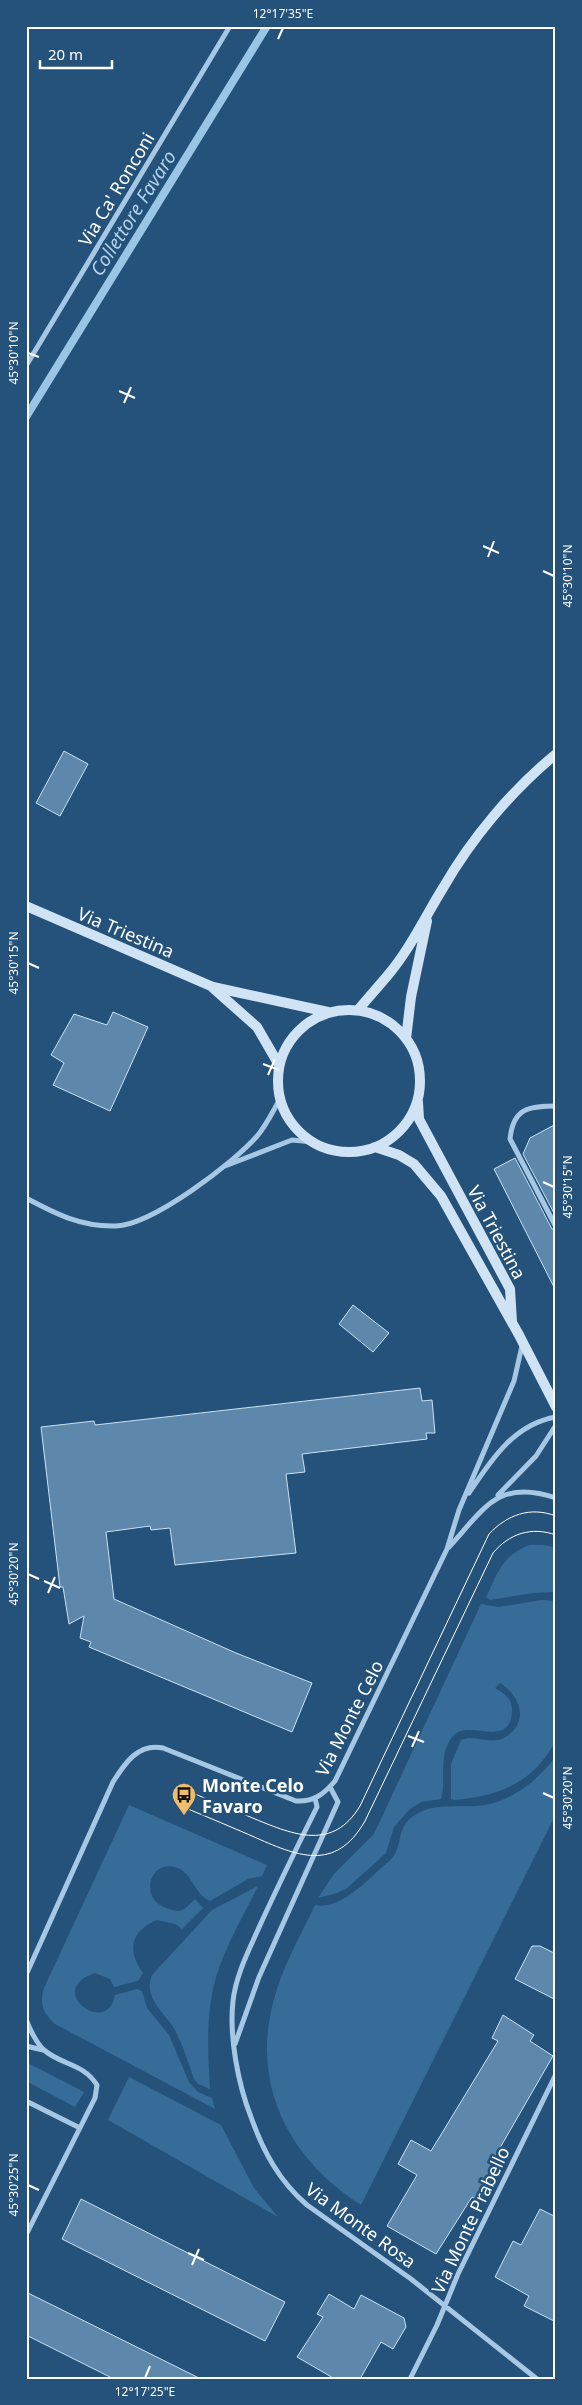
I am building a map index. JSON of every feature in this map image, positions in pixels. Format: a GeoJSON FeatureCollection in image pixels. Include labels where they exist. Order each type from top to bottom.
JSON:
{"type":"FeatureCollection","features":[{"type":"Feature","properties":{"kind":"street","name":"Via Ca' Ronconi"},"geometry":{"type":"LineString","coordinates":[[26,366],[230,26]]}},
{"type":"Feature","properties":{"kind":"street"},"geometry":{"type":"LineString","coordinates":[[358,1010],[388,976],[428,915],[443,888],[487,825],[518,790],[556,754]]}},
{"type":"Feature","properties":{"kind":"street","name":"Via Triestina"},"geometry":{"type":"LineString","coordinates":[[26,906],[213,987],[328,1012]]}},
{"type":"Feature","properties":{"kind":"street"},"geometry":{"type":"LineString","coordinates":[[406,1039],[411,997],[428,915]]}},
{"type":"Feature","properties":{"kind":"street","name":"Via Triestina"},"geometry":{"type":"LineString","coordinates":[[213,987],[258,1027],[279,1065]]}},
{"type":"Feature","properties":{"kind":"street"},"geometry":{"type":"LineString","coordinates":[[222,1167],[292,1140],[313,1142],[340,1151],[354,1152],[375,1147],[394,1136],[409,1119],[418,1099],[420,1078],[416,1057],[406,1039],[393,1025],[376,1015],[358,1010],[328,1012],[311,1020],[297,1032],[286,1048],[279,1065],[277,1082],[280,1099],[292,1124],[313,1142]]}},
{"type":"Feature","properties":{"kind":"street"},"geometry":{"type":"LineString","coordinates":[[26,1198],[76,1222],[95,1226],[118,1226],[134,1223],[156,1213],[222,1167],[258,1135],[280,1099]]}},
{"type":"Feature","properties":{"kind":"street","name":"Via Triestina"},"geometry":{"type":"LineString","coordinates":[[418,1099],[419,1119],[510,1289],[513,1326],[556,1407]]}},
{"type":"Feature","properties":{"kind":"street"},"geometry":{"type":"LineString","coordinates":[[556,1106],[532,1106],[517,1116],[511,1126],[510,1138],[556,1227]]}},
{"type":"Feature","properties":{"kind":"street"},"geometry":{"type":"LineString","coordinates":[[375,1147],[404,1158],[414,1164],[425,1176],[440,1196],[513,1326]]}},
{"type":"Feature","properties":{"kind":"street","name":"Via Monte Celo"},"geometry":{"type":"LineString","coordinates":[[26,1972],[113,1782],[125,1764],[138,1751],[154,1746],[163,1748],[288,1799],[308,1801],[330,1787],[344,1766],[447,1549],[463,1502],[514,1381],[522,1344]]}},
{"type":"Feature","properties":{"kind":"street","name":"Via Monte Celo"},"geometry":{"type":"LineString","coordinates":[[463,1502],[491,1461],[521,1430],[534,1422],[556,1417]]}},
{"type":"Feature","properties":{"kind":"street","name":"Via Monte Celo"},"geometry":{"type":"LineString","coordinates":[[447,1549],[536,1456],[556,1425]]}},
{"type":"Feature","properties":{"kind":"street","name":"Via Monte Celo"},"geometry":{"type":"LineString","coordinates":[[493,1501],[507,1492],[518,1491],[556,1498]]}},
{"type":"Feature","properties":{"kind":"street","name":"Via Monte Rosa"},"geometry":{"type":"LineString","coordinates":[[235,2044],[259,1977],[338,1802],[330,1787]]}},
{"type":"Feature","properties":{"kind":"street","name":"Via Monte Rosa"},"geometry":{"type":"LineString","coordinates":[[315,1798],[317,1807],[262,1921],[237,1981],[232,2014],[238,2072],[245,2101],[261,2145],[292,2193],[320,2216],[379,2256],[445,2306],[537,2379]]}},
{"type":"Feature","properties":{"kind":"street"},"geometry":{"type":"LineString","coordinates":[[26,2019],[44,2050]]}},
{"type":"Feature","properties":{"kind":"street"},"geometry":{"type":"LineString","coordinates":[[26,2046],[44,2050],[82,2069],[92,2077],[97,2085],[95,2098],[26,2235]]}},
{"type":"Feature","properties":{"kind":"street","name":"Via Monte Prabello"},"geometry":{"type":"LineString","coordinates":[[410,2379],[458,2274],[556,2074]]}},
{"type":"Feature","properties":{"kind":"street"},"geometry":{"type":"LineString","coordinates":[[26,2101],[80,2128]]}},
{"type":"Feature","properties":{"kind":"shaded area"},"geometry":{"type":"Polygon","coordinates":[[[530,1545],[544,1545],[556,1548],[556,1592],[533,1593],[490,1600],[486,1597],[507,1560],[513,1554],[530,1545]]]}},
{"type":"Feature","properties":{"kind":"shaded area"},"geometry":{"type":"Polygon","coordinates":[[[542,1600],[556,1601],[556,1740],[547,1755],[526,1777],[514,1785],[486,1795],[451,1799],[451,1764],[461,1740],[471,1738],[499,1740],[512,1732],[517,1725],[520,1710],[517,1702],[507,1688],[500,1683],[495,1688],[510,1700],[512,1707],[509,1723],[504,1729],[496,1732],[460,1731],[453,1736],[445,1751],[441,1799],[421,1802],[409,1810],[394,1827],[386,1853],[346,1889],[318,1898],[334,1874],[374,1834],[481,1604],[498,1607],[542,1600]]]}},
{"type":"Feature","properties":{"kind":"shaded area"},"geometry":{"type":"Polygon","coordinates":[[[556,1756],[556,1814],[361,2205],[336,2187],[315,2167],[297,2144],[283,2119],[273,2092],[268,2064],[268,2034],[276,1990],[286,1965],[315,1905],[333,1904],[350,1895],[388,1862],[395,1854],[404,1825],[412,1817],[420,1812],[438,1807],[485,1805],[506,1798],[534,1780],[556,1756]]]}},
{"type":"Feature","properties":{"kind":"shaded area"},"geometry":{"type":"Polygon","coordinates":[[[129,1805],[267,1865],[262,1876],[248,1879],[210,1901],[204,1898],[180,1869],[166,1867],[159,1869],[154,1874],[150,1888],[156,1902],[164,1907],[179,1911],[186,1908],[195,1899],[203,1908],[182,1929],[175,1924],[157,1920],[141,1930],[136,1936],[133,1949],[138,1965],[143,1973],[138,1981],[114,1987],[110,1979],[95,1973],[81,1981],[75,1990],[77,1999],[83,2006],[92,2011],[102,2012],[110,2007],[115,1995],[137,1989],[142,1991],[147,2008],[169,2035],[189,2082],[198,2092],[212,2098],[215,2109],[55,2024],[43,2008],[44,1988],[129,1805]]]}},
{"type":"Feature","properties":{"kind":"shaded area"},"geometry":{"type":"Polygon","coordinates":[[[258,1886],[221,1962],[213,1989],[208,2026],[210,2089],[198,2084],[194,2079],[177,2034],[153,1999],[150,1992],[152,1975],[212,1910],[258,1886]]]}},
{"type":"Feature","properties":{"kind":"shaded area"},"geometry":{"type":"Polygon","coordinates":[[[26,2062],[84,2092],[75,2107],[26,2081],[26,2062]]]}},
{"type":"Feature","properties":{"kind":"shaded area"},"geometry":{"type":"Polygon","coordinates":[[[129,2077],[221,2125],[254,2188],[278,2217],[108,2120],[129,2077]]]}},
{"type":"Feature","properties":{"kind":"building"},"geometry":{"type":"Polygon","coordinates":[[[64,751],[88,764],[60,816],[36,803],[64,751]]]}},
{"type":"Feature","properties":{"kind":"building"},"geometry":{"type":"Polygon","coordinates":[[[113,1012],[148,1027],[110,1111],[53,1085],[64,1063],[51,1055],[74,1014],[107,1025],[113,1012]]]}},
{"type":"Feature","properties":{"kind":"building"},"geometry":{"type":"Polygon","coordinates":[[[556,1124],[556,1217],[523,1154],[530,1138],[556,1124]]]}},
{"type":"Feature","properties":{"kind":"building"},"geometry":{"type":"Polygon","coordinates":[[[515,1158],[552,1229],[556,1231],[556,1291],[494,1169],[515,1158]]]}},
{"type":"Feature","properties":{"kind":"building"},"geometry":{"type":"Polygon","coordinates":[[[353,1305],[389,1333],[373,1352],[339,1324],[353,1305]]]}},
{"type":"Feature","properties":{"kind":"building"},"geometry":{"type":"Polygon","coordinates":[[[420,1388],[422,1401],[432,1400],[435,1433],[426,1433],[427,1439],[302,1454],[305,1472],[286,1474],[296,1553],[175,1565],[170,1528],[151,1530],[150,1526],[106,1532],[114,1599],[236,1653],[312,1683],[292,1732],[89,1647],[91,1642],[80,1638],[84,1616],[69,1624],[63,1587],[60,1587],[41,1427],[94,1421],[95,1425],[420,1388]]]}},
{"type":"Feature","properties":{"kind":"building"},"geometry":{"type":"Polygon","coordinates":[[[532,1946],[540,1946],[556,1954],[556,2000],[515,1979],[532,1946]]]}},
{"type":"Feature","properties":{"kind":"building"},"geometry":{"type":"Polygon","coordinates":[[[503,2015],[534,2035],[530,2041],[553,2056],[493,2160],[500,2164],[479,2201],[472,2197],[436,2254],[387,2226],[417,2175],[398,2164],[411,2140],[431,2151],[498,2041],[492,2038],[503,2015]]]}},
{"type":"Feature","properties":{"kind":"building"},"geometry":{"type":"Polygon","coordinates":[[[81,2199],[285,2302],[265,2341],[62,2239],[81,2199]]]}},
{"type":"Feature","properties":{"kind":"building"},"geometry":{"type":"Polygon","coordinates":[[[540,2209],[556,2217],[556,2322],[524,2306],[529,2296],[495,2277],[513,2241],[521,2245],[540,2209]]]}},
{"type":"Feature","properties":{"kind":"building"},"geometry":{"type":"Polygon","coordinates":[[[26,2292],[201,2379],[114,2379],[26,2335],[26,2292]]]}},
{"type":"Feature","properties":{"kind":"building"},"geometry":{"type":"Polygon","coordinates":[[[329,2294],[354,2309],[361,2295],[404,2318],[406,2327],[393,2349],[381,2342],[360,2379],[335,2379],[297,2357],[323,2317],[317,2314],[329,2294]]]}},
{"type":"Feature","properties":{"kind":"waterway","name":"Collettore Favaro"},"geometry":{"type":"LineString","coordinates":[[26,417],[267,26]]}},
{"type":"Feature","properties":{"kind":"tram line"},"geometry":{"type":"LineString","coordinates":[[195,1794],[270,1825],[298,1834],[325,1834],[338,1829],[349,1820],[360,1806],[489,1534],[503,1522],[520,1514],[537,1512],[556,1516]]}},
{"type":"Feature","properties":{"kind":"tram line"},"geometry":{"type":"LineString","coordinates":[[188,1809],[300,1854],[314,1856],[328,1854],[341,1848],[353,1837],[365,1821],[493,1553],[506,1541],[521,1534],[538,1531],[556,1535]]}},
{"type":"Feature","properties":{"kind":"place","name":"Monte Celo Favaro"},"geometry":{"type":"Point","coordinates":[184,1816]}}]}
